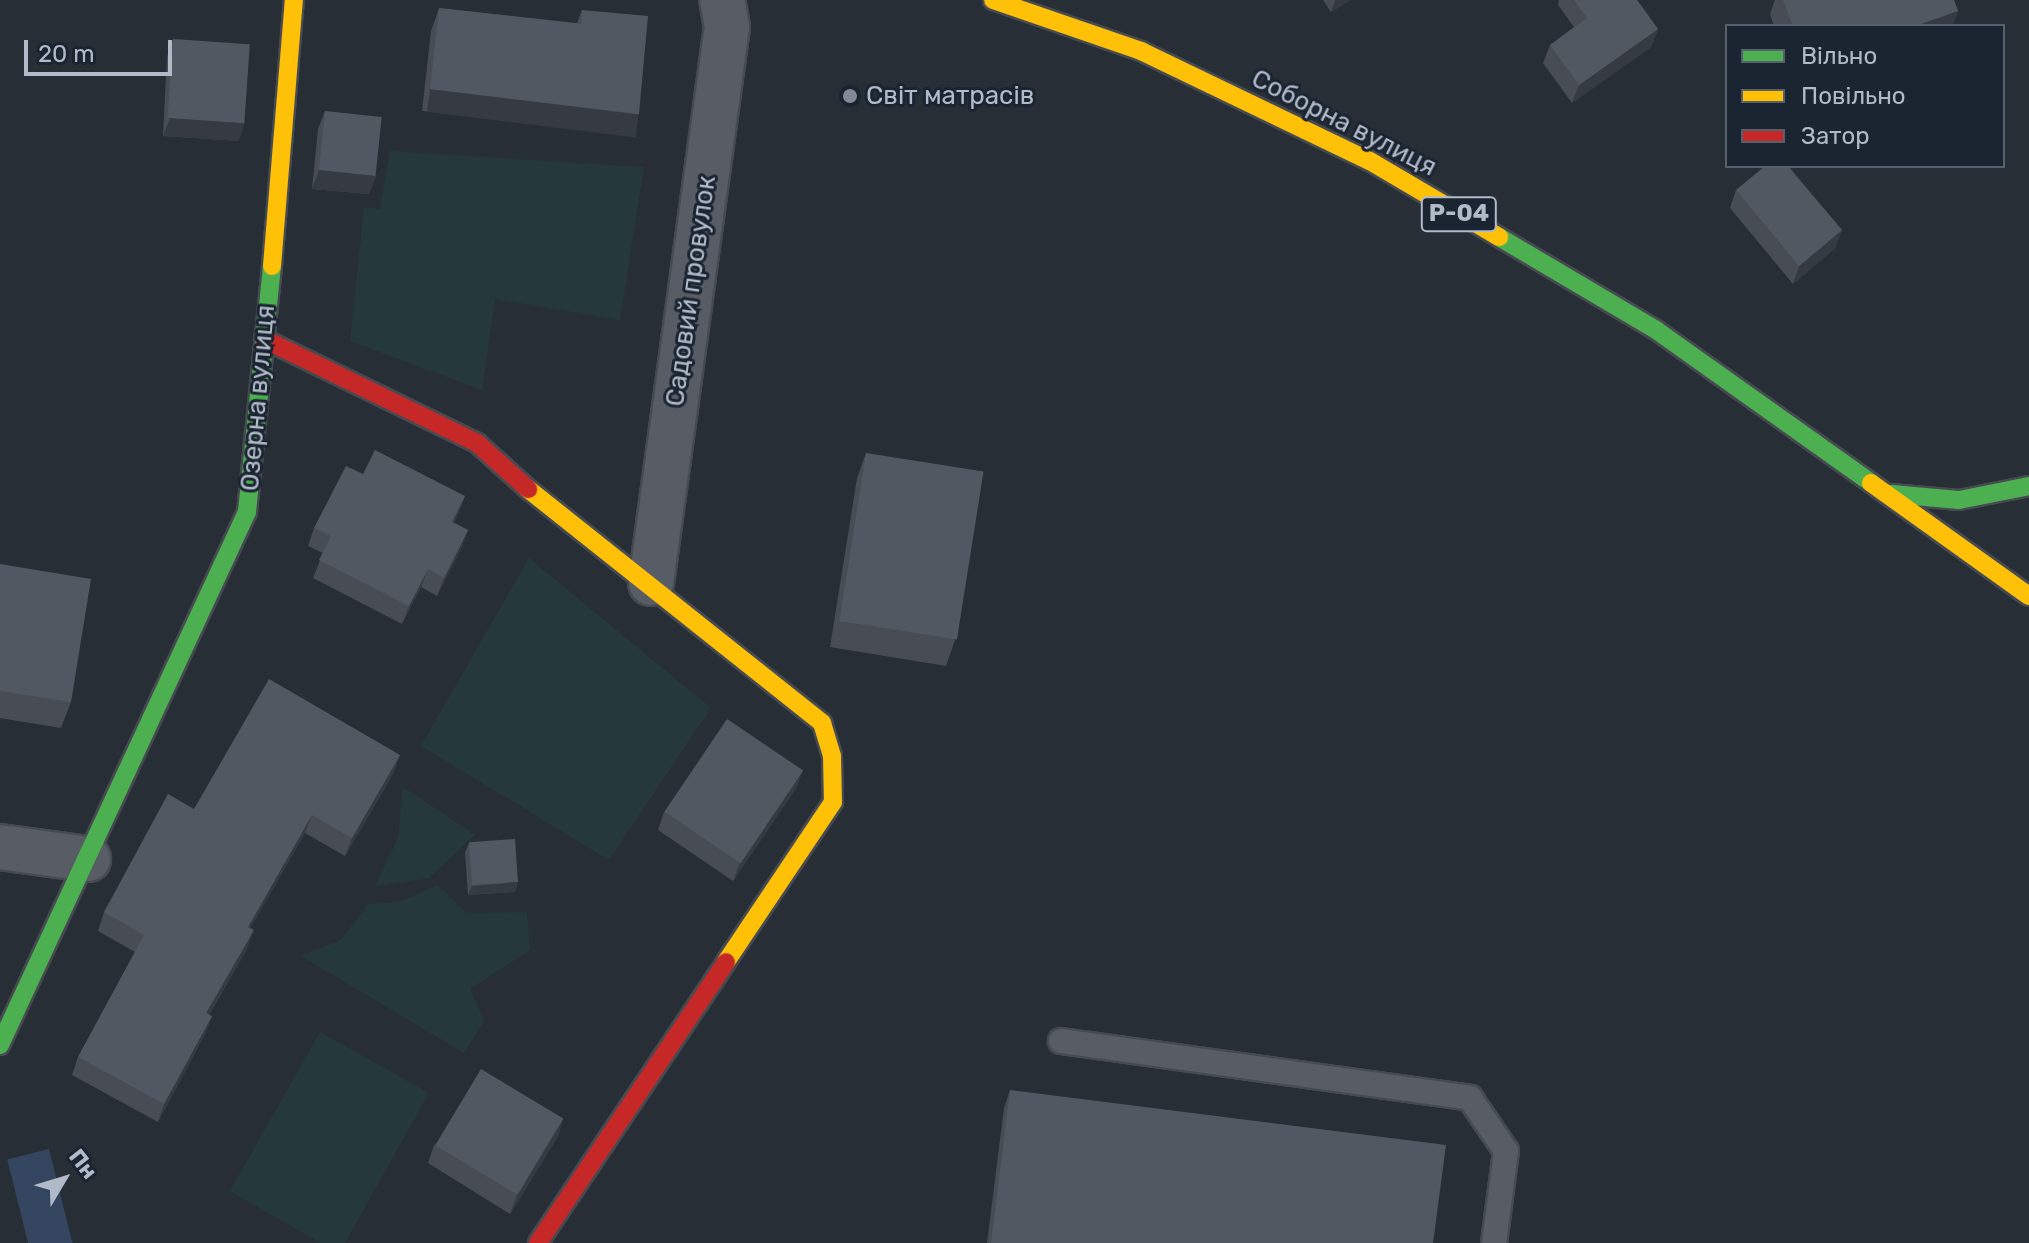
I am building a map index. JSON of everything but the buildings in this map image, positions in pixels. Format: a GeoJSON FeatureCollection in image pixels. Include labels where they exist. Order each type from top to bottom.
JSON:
{"type":"FeatureCollection","features":[{"type":"Feature","properties":{"kind":"street","name":"Озерна вулиця"},"geometry":{"type":"LineString","coordinates":[[0,1045],[247,512],[294,0]]}},
{"type":"Feature","properties":{"kind":"street","name":"Садовий провулок"},"geometry":{"type":"LineString","coordinates":[[651,583],[727,27],[722,0]]}},
{"type":"Feature","properties":{"kind":"street","name":"Соборна вулиця"},"geometry":{"type":"LineString","coordinates":[[993,0],[1141,51],[1370,161],[1656,330],[2029,596]]}},
{"type":"Feature","properties":{"kind":"street"},"geometry":{"type":"LineString","coordinates":[[264,339],[477,443],[550,509],[651,583],[822,723],[832,756],[833,802],[538,1243]]}},
{"type":"Feature","properties":{"kind":"street"},"geometry":{"type":"LineString","coordinates":[[1890,494],[1959,500],[2029,486]]}},
{"type":"Feature","properties":{"kind":"street"},"geometry":{"type":"LineString","coordinates":[[0,847],[88,859]]}},
{"type":"Feature","properties":{"kind":"lane"},"geometry":{"type":"LineString","coordinates":[[1061,1041],[1470,1098],[1506,1151],[1494,1243]]}},
{"type":"Feature","properties":{"kind":"green space"},"geometry":{"type":"Polygon","coordinates":[[[390,151],[644,167],[620,320],[495,299],[482,390],[350,341],[364,207],[380,209],[390,151]]]}},
{"type":"Feature","properties":{"kind":"green space"},"geometry":{"type":"Polygon","coordinates":[[[529,558],[711,708],[609,860],[421,746],[529,558]]]}},
{"type":"Feature","properties":{"kind":"green space"},"geometry":{"type":"Polygon","coordinates":[[[403,787],[475,835],[429,878],[375,886],[398,838],[403,787]]]}},
{"type":"Feature","properties":{"kind":"green space"},"geometry":{"type":"Polygon","coordinates":[[[438,885],[466,913],[527,912],[530,950],[470,989],[484,1021],[464,1053],[301,956],[341,940],[368,904],[399,902],[438,885]]]}},
{"type":"Feature","properties":{"kind":"green space"},"geometry":{"type":"Polygon","coordinates":[[[320,1032],[429,1093],[345,1243],[321,1243],[230,1191],[320,1032]]]}},
{"type":"Feature","properties":{"kind":"water"},"geometry":{"type":"Polygon","coordinates":[[[49,1149],[72,1243],[28,1243],[7,1159],[49,1149]]]}},
{"type":"Feature","properties":{"kind":"traffic: fast"},"geometry":{"type":"LineString","coordinates":[[1499,237],[1656,330],[1871,483]]}},
{"type":"Feature","properties":{"kind":"traffic: fast"},"geometry":{"type":"LineString","coordinates":[[0,1045],[247,512],[272,266]]}},
{"type":"Feature","properties":{"kind":"traffic: fast"},"geometry":{"type":"LineString","coordinates":[[1892,494],[1959,500],[2029,486]]}},
{"type":"Feature","properties":{"kind":"traffic: slow"},"geometry":{"type":"LineString","coordinates":[[272,266],[294,0]]}},
{"type":"Feature","properties":{"kind":"traffic: slow"},"geometry":{"type":"LineString","coordinates":[[993,0],[1141,51],[1370,161],[1499,237]]}},
{"type":"Feature","properties":{"kind":"traffic: slow"},"geometry":{"type":"LineString","coordinates":[[1871,483],[2029,596]]}},
{"type":"Feature","properties":{"kind":"traffic: slow"},"geometry":{"type":"LineString","coordinates":[[528,489],[822,723],[832,756],[833,802],[726,962]]}},
{"type":"Feature","properties":{"kind":"traffic: jam"},"geometry":{"type":"LineString","coordinates":[[264,339],[477,443],[528,489]]}},
{"type":"Feature","properties":{"kind":"traffic: jam"},"geometry":{"type":"LineString","coordinates":[[538,1243],[726,962]]}},
{"type":"Feature","properties":{"kind":"place","name":"Світ матрасів"},"geometry":{"type":"Point","coordinates":[850,96]}}]}
